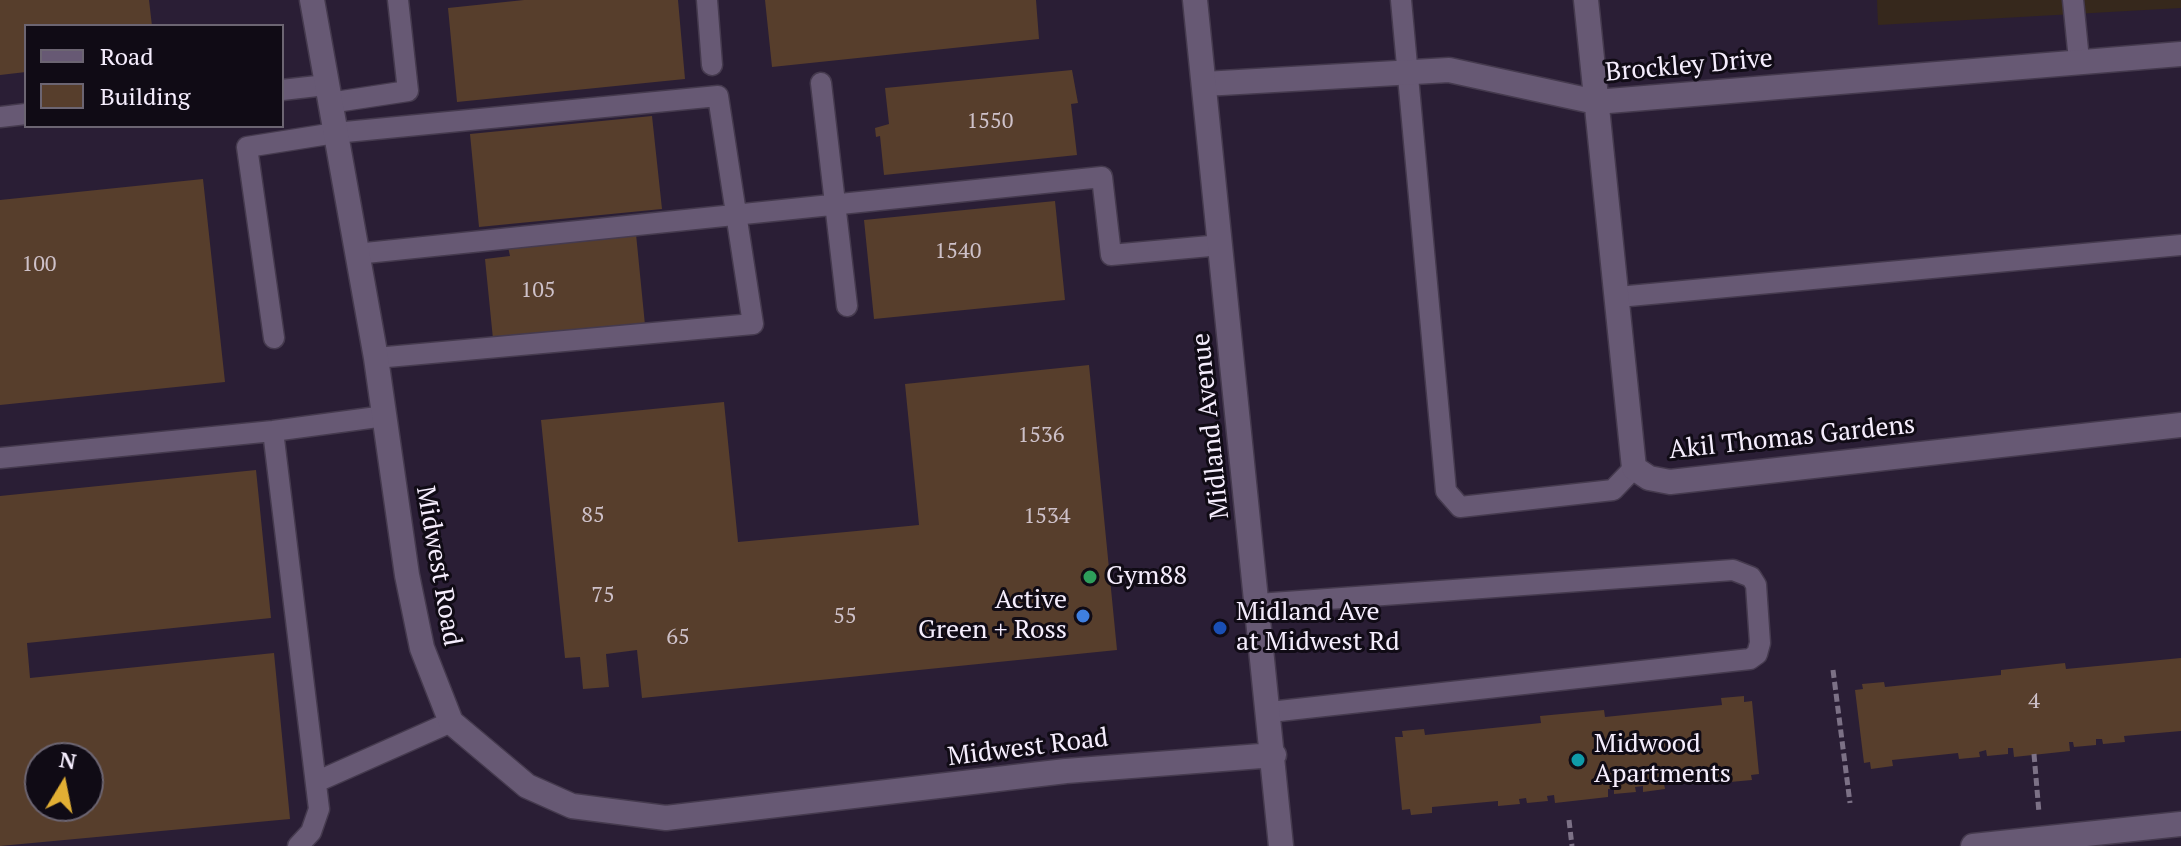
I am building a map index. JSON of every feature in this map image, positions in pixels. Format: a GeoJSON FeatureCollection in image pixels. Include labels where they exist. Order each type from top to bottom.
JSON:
{"type":"FeatureCollection","features":[{"type":"Feature","properties":{"kind":"street","name":"Midwest Road"},"geometry":{"type":"LineString","coordinates":[[312,0],[376,358],[407,575],[422,648],[451,722],[527,786],[572,806],[666,818],[1066,771],[1274,755]]}},
{"type":"Feature","properties":{"kind":"street","name":"Midland Avenue"},"geometry":{"type":"LineString","coordinates":[[1195,0],[1270,712],[1281,846]]}},
{"type":"Feature","properties":{"kind":"street","name":"Akil Thomas Gardens"},"geometry":{"type":"LineString","coordinates":[[1586,0],[1634,468],[1649,478],[1670,482],[2181,425]]}},
{"type":"Feature","properties":{"kind":"street","name":"Brockley Drive"},"geometry":{"type":"LineString","coordinates":[[1204,84],[1449,70],[1596,102],[2181,54]]}},
{"type":"Feature","properties":{"kind":"street"},"geometry":{"type":"LineString","coordinates":[[1973,846],[2181,824]]}},
{"type":"Feature","properties":{"kind":"lane"},"geometry":{"type":"LineString","coordinates":[[284,90],[327,94],[408,91],[398,0]]}},
{"type":"Feature","properties":{"kind":"lane"},"geometry":{"type":"LineString","coordinates":[[707,0],[712,65]]}},
{"type":"Feature","properties":{"kind":"lane"},"geometry":{"type":"LineString","coordinates":[[1401,0],[1446,491],[1460,507],[1613,490],[1634,468]]}},
{"type":"Feature","properties":{"kind":"lane"},"geometry":{"type":"LineString","coordinates":[[2073,0],[2079,60]]}},
{"type":"Feature","properties":{"kind":"lane"},"geometry":{"type":"LineString","coordinates":[[821,83],[847,306]]}},
{"type":"Feature","properties":{"kind":"lane"},"geometry":{"type":"LineString","coordinates":[[274,338],[247,147],[335,133],[718,96],[753,324],[376,358]]}},
{"type":"Feature","properties":{"kind":"lane"},"geometry":{"type":"LineString","coordinates":[[0,117],[24,114]]}},
{"type":"Feature","properties":{"kind":"lane"},"geometry":{"type":"LineString","coordinates":[[356,254],[1102,177],[1111,255],[1221,245]]}},
{"type":"Feature","properties":{"kind":"lane"},"geometry":{"type":"LineString","coordinates":[[1618,297],[2181,245]]}},
{"type":"Feature","properties":{"kind":"lane"},"geometry":{"type":"LineString","coordinates":[[0,458],[273,431],[385,416]]}},
{"type":"Feature","properties":{"kind":"lane"},"geometry":{"type":"LineString","coordinates":[[273,431],[319,809],[311,832],[298,846]]}},
{"type":"Feature","properties":{"kind":"lane"},"geometry":{"type":"LineString","coordinates":[[1258,604],[1733,570],[1751,577],[1756,585],[1760,643],[1757,654],[1750,659],[1270,712]]}},
{"type":"Feature","properties":{"kind":"lane"},"geometry":{"type":"LineString","coordinates":[[316,782],[451,722]]}},
{"type":"Feature","properties":{"kind":"path"},"geometry":{"type":"LineString","coordinates":[[1833,670],[1850,803]]}},
{"type":"Feature","properties":{"kind":"path"},"geometry":{"type":"LineString","coordinates":[[2034,754],[2041,839]]}},
{"type":"Feature","properties":{"kind":"path"},"geometry":{"type":"LineString","coordinates":[[1569,820],[1572,846]]}},
{"type":"Feature","properties":{"kind":"shaded area"},"geometry":{"type":"Polygon","coordinates":[[[1877,0],[2181,0],[2181,8],[1878,25],[1877,0]]]}},
{"type":"Feature","properties":{"kind":"building"},"geometry":{"type":"Polygon","coordinates":[[[0,0],[149,0],[152,24],[24,24],[24,72],[0,75],[0,0]]]}},
{"type":"Feature","properties":{"kind":"building"},"geometry":{"type":"Polygon","coordinates":[[[524,0],[678,0],[685,79],[457,102],[448,8],[524,0]]]}},
{"type":"Feature","properties":{"kind":"building"},"geometry":{"type":"Polygon","coordinates":[[[765,0],[1036,0],[1039,39],[772,67],[765,0]]]}},
{"type":"Feature","properties":{"kind":"building"},"geometry":{"type":"Polygon","coordinates":[[[1072,70],[1078,103],[1071,104],[1077,155],[884,175],[880,136],[876,137],[875,128],[889,124],[885,88],[1072,70]]]}},
{"type":"Feature","properties":{"kind":"building"},"geometry":{"type":"Polygon","coordinates":[[[652,116],[662,209],[479,227],[470,134],[652,116]]]}},
{"type":"Feature","properties":{"kind":"building"},"geometry":{"type":"Polygon","coordinates":[[[203,179],[225,382],[0,405],[0,200],[203,179]]]}},
{"type":"Feature","properties":{"kind":"building"},"geometry":{"type":"Polygon","coordinates":[[[1055,201],[1065,300],[874,319],[864,220],[1055,201]]]}},
{"type":"Feature","properties":{"kind":"building"},"geometry":{"type":"Polygon","coordinates":[[[636,234],[645,325],[493,339],[485,259],[510,256],[508,247],[636,234]]]}},
{"type":"Feature","properties":{"kind":"building"},"geometry":{"type":"Polygon","coordinates":[[[1089,365],[1117,650],[642,698],[637,650],[606,654],[609,687],[583,689],[580,657],[565,658],[541,420],[724,402],[738,542],[919,525],[905,384],[1089,365]]]}},
{"type":"Feature","properties":{"kind":"building"},"geometry":{"type":"Polygon","coordinates":[[[256,470],[271,618],[27,643],[30,678],[274,653],[290,819],[0,846],[0,496],[256,470]]]}},
{"type":"Feature","properties":{"kind":"building"},"geometry":{"type":"Polygon","coordinates":[[[2181,658],[2181,731],[2124,736],[2125,742],[2103,744],[2102,739],[2096,739],[2096,745],[2074,747],[2073,742],[2069,742],[2070,751],[2014,757],[2013,748],[2008,748],[2008,754],[1987,756],[1986,750],[1979,752],[1980,757],[1959,759],[1958,753],[1892,760],[1893,766],[1871,769],[1870,762],[1864,763],[1855,690],[1863,689],[1862,684],[1884,682],[1885,687],[2001,675],[2001,670],[2065,663],[2066,669],[2181,658]]]}},
{"type":"Feature","properties":{"kind":"building","name":"Midwood Apartments"},"geometry":{"type":"Polygon","coordinates":[[[1744,696],[1744,702],[1752,701],[1759,774],[1751,775],[1752,780],[1730,782],[1729,777],[1664,784],[1665,789],[1643,792],[1643,786],[1635,787],[1636,792],[1614,794],[1614,789],[1608,789],[1608,797],[1555,803],[1554,795],[1547,796],[1548,801],[1527,803],[1526,798],[1519,799],[1520,804],[1498,806],[1498,801],[1432,807],[1432,813],[1411,815],[1410,809],[1402,810],[1395,737],[1403,737],[1402,731],[1424,729],[1425,735],[1541,723],[1540,716],[1604,710],[1605,717],[1722,705],[1721,698],[1744,696]]]}},
{"type":"Feature","properties":{"kind":"place","name":"Gym88"},"geometry":{"type":"Point","coordinates":[1090,577]}},
{"type":"Feature","properties":{"kind":"place","name":"Active Green + Ross"},"geometry":{"type":"Point","coordinates":[1083,616]}},
{"type":"Feature","properties":{"kind":"place","name":"Midland Ave at Midwest Rd"},"geometry":{"type":"Point","coordinates":[1220,628]}},
{"type":"Feature","properties":{"kind":"place","name":"Midwood Apartments"},"geometry":{"type":"Point","coordinates":[1578,760]}}]}
